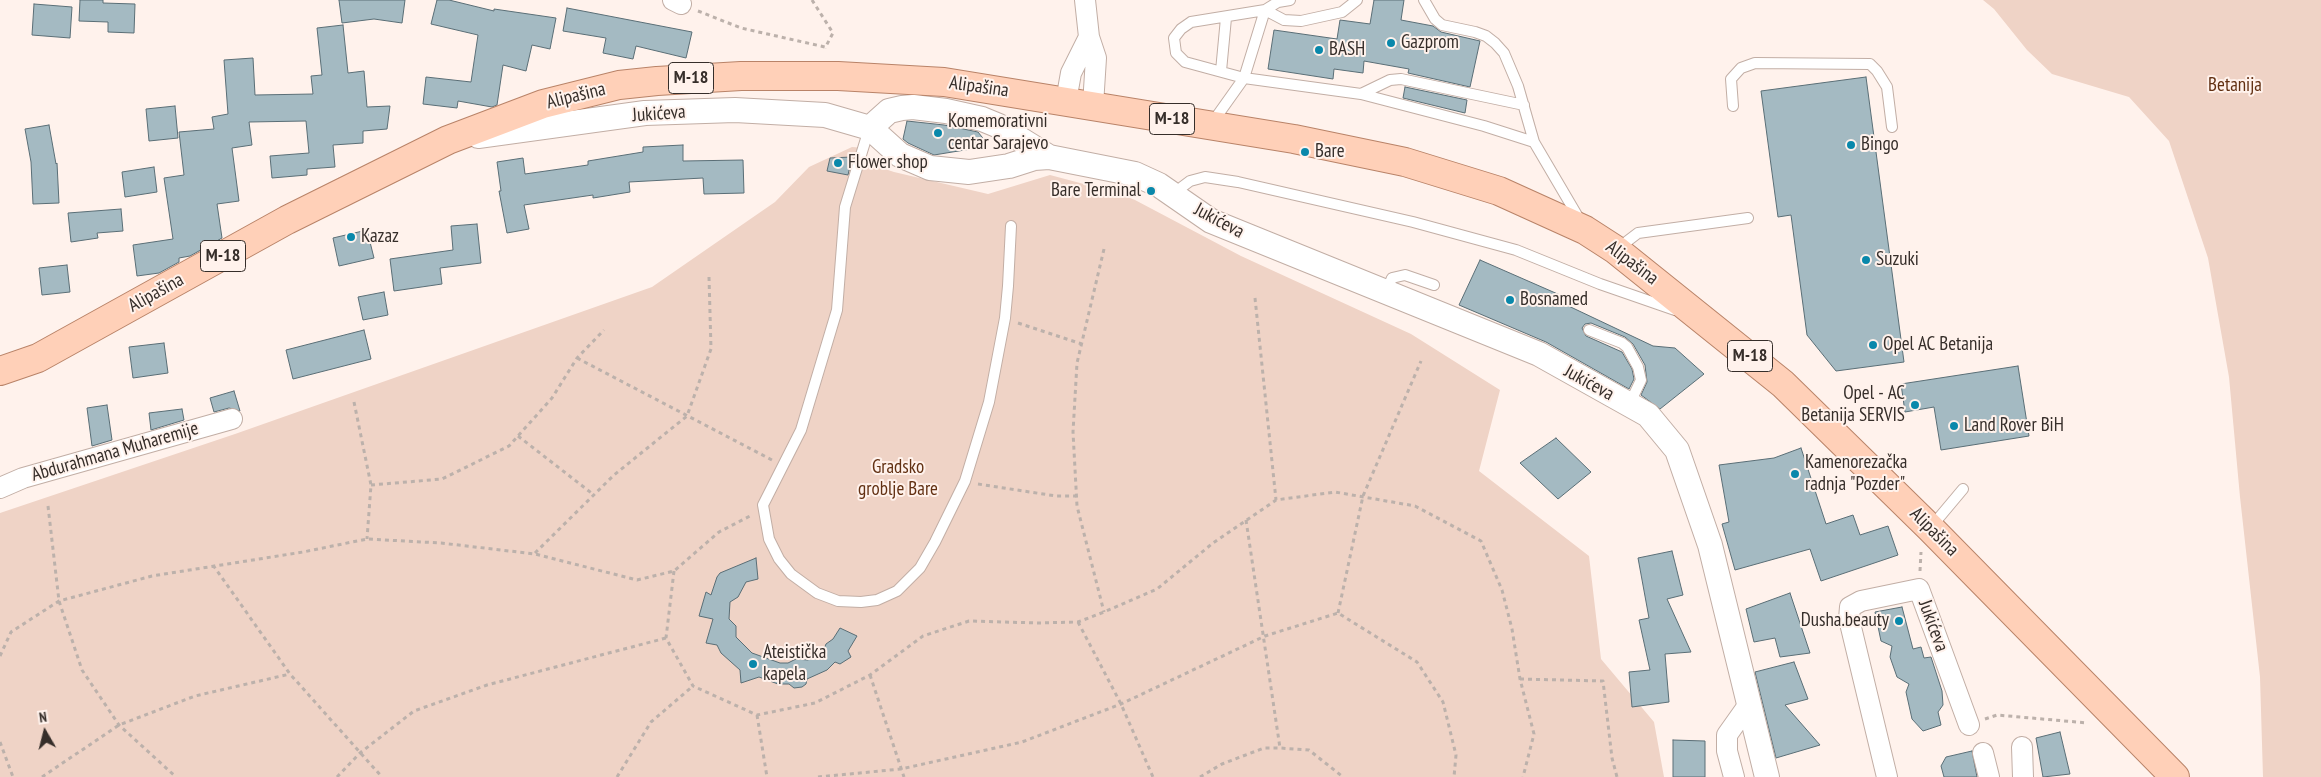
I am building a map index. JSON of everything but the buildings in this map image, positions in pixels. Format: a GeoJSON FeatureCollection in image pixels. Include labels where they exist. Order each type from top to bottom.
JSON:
{"type":"FeatureCollection","features":[{"type":"Feature","properties":{"kind":"main road","name":"Alipašina"},"geometry":{"type":"LineString","coordinates":[[0,371],[38,358],[288,220],[448,140],[543,104],[619,85],[704,78],[838,76],[944,82],[1294,139],[1405,162],[1500,191],[1585,230],[1616,250],[1783,384],[1927,525],[2121,723],[2164,771]]}},
{"type":"Feature","properties":{"kind":"street"},"geometry":{"type":"LineString","coordinates":[[1085,0],[1089,38],[1096,58],[1092,105]]}},
{"type":"Feature","properties":{"kind":"street"},"geometry":{"type":"LineString","coordinates":[[1066,101],[1071,73],[1089,38]]}},
{"type":"Feature","properties":{"kind":"street","name":"Jukićeva"},"geometry":{"type":"LineString","coordinates":[[870,128],[888,111],[913,107],[946,111],[982,119],[999,126],[1049,157]]}},
{"type":"Feature","properties":{"kind":"street","name":"Jukićeva"},"geometry":{"type":"LineString","coordinates":[[448,140],[646,113],[735,110],[825,115],[870,128],[900,155],[930,168],[969,172],[1009,166],[1034,158],[1049,157],[1135,174],[1146,178],[1211,221],[1539,354],[1648,416],[1677,450],[1710,545],[1767,777]]}},
{"type":"Feature","properties":{"kind":"street","name":"Abdurahmana Muharemije"},"geometry":{"type":"LineString","coordinates":[[0,488],[23,478],[232,419]]}},
{"type":"Feature","properties":{"kind":"street","name":"Jukićeva"},"geometry":{"type":"LineString","coordinates":[[1887,777],[1849,618],[1850,607],[1861,601],[1919,589],[1969,724]]}},
{"type":"Feature","properties":{"kind":"street"},"geometry":{"type":"LineString","coordinates":[[1734,777],[1727,751],[1727,736],[1749,704]]}},
{"type":"Feature","properties":{"kind":"street"},"geometry":{"type":"LineString","coordinates":[[2022,747],[2023,777]]}},
{"type":"Feature","properties":{"kind":"street"},"geometry":{"type":"LineString","coordinates":[[1983,753],[1989,777]]}},
{"type":"Feature","properties":{"kind":"lane"},"geometry":{"type":"LineString","coordinates":[[1290,0],[1278,2],[1265,10],[1226,18],[1192,22],[1181,29],[1174,38],[1176,53],[1185,62],[1244,78],[1361,94],[1484,126],[1534,142]]}},
{"type":"Feature","properties":{"kind":"lane"},"geometry":{"type":"LineString","coordinates":[[1265,10],[1284,20],[1300,21],[1342,12],[1357,0]]}},
{"type":"Feature","properties":{"kind":"lane","name":"Alipašina"},"geometry":{"type":"LineString","coordinates":[[1424,0],[1435,19],[1442,25],[1475,32],[1495,43],[1504,54],[1524,105],[1534,142],[1585,230]]}},
{"type":"Feature","properties":{"kind":"lane"},"geometry":{"type":"LineString","coordinates":[[1211,125],[1244,78],[1265,10]]}},
{"type":"Feature","properties":{"kind":"lane"},"geometry":{"type":"LineString","coordinates":[[1221,71],[1226,18]]}},
{"type":"Feature","properties":{"kind":"lane"},"geometry":{"type":"LineString","coordinates":[[1733,106],[1731,78],[1741,68],[1754,63],[1870,64],[1887,87],[1892,127]]}},
{"type":"Feature","properties":{"kind":"lane"},"geometry":{"type":"LineString","coordinates":[[1361,94],[1390,80],[1401,78],[1524,105]]}},
{"type":"Feature","properties":{"kind":"lane"},"geometry":{"type":"LineString","coordinates":[[870,128],[845,207],[837,310],[801,430],[784,467],[763,505],[769,539],[779,559],[791,574],[816,593],[838,601],[877,600],[897,591],[920,568],[965,481],[989,402],[1004,318],[1008,286],[1011,226]]}},
{"type":"Feature","properties":{"kind":"lane","name":"Jukićeva"},"geometry":{"type":"LineString","coordinates":[[1178,198],[1182,187],[1204,177],[1238,182],[1404,220],[1516,250],[1600,284],[1704,320]]}},
{"type":"Feature","properties":{"kind":"lane"},"geometry":{"type":"LineString","coordinates":[[1616,250],[1638,233],[1748,218]]}},
{"type":"Feature","properties":{"kind":"lane"},"geometry":{"type":"LineString","coordinates":[[1386,292],[1392,278],[1405,275],[1434,285]]}},
{"type":"Feature","properties":{"kind":"lane"},"geometry":{"type":"LineString","coordinates":[[1589,330],[1627,346],[1638,367],[1641,380],[1629,405]]}},
{"type":"Feature","properties":{"kind":"lane"},"geometry":{"type":"LineString","coordinates":[[1927,525],[1963,489]]}},
{"type":"Feature","properties":{"kind":"path"},"geometry":{"type":"LineString","coordinates":[[812,0],[832,33]]}},
{"type":"Feature","properties":{"kind":"path"},"geometry":{"type":"LineString","coordinates":[[677,2],[741,28],[825,47]]}},
{"type":"Feature","properties":{"kind":"path"},"geometry":{"type":"LineString","coordinates":[[1104,249],[1078,364],[1073,432],[1077,506],[1104,612]]}},
{"type":"Feature","properties":{"kind":"path"},"geometry":{"type":"LineString","coordinates":[[535,554],[614,475],[687,416],[711,349],[709,277]]}},
{"type":"Feature","properties":{"kind":"path"},"geometry":{"type":"LineString","coordinates":[[1255,298],[1276,500]]}},
{"type":"Feature","properties":{"kind":"path"},"geometry":{"type":"LineString","coordinates":[[1004,318],[1082,344]]}},
{"type":"Feature","properties":{"kind":"path"},"geometry":{"type":"LineString","coordinates":[[371,485],[442,479],[509,446],[552,398],[577,358],[604,330]]}},
{"type":"Feature","properties":{"kind":"path"},"geometry":{"type":"LineString","coordinates":[[577,358],[784,467]]}},
{"type":"Feature","properties":{"kind":"path"},"geometry":{"type":"LineString","coordinates":[[1338,613],[1363,496],[1421,361]]}},
{"type":"Feature","properties":{"kind":"path"},"geometry":{"type":"LineString","coordinates":[[354,402],[371,485],[367,540]]}},
{"type":"Feature","properties":{"kind":"path"},"geometry":{"type":"LineString","coordinates":[[518,436],[594,495]]}},
{"type":"Feature","properties":{"kind":"path"},"geometry":{"type":"LineString","coordinates":[[965,481],[1018,491],[1056,496],[1077,496]]}},
{"type":"Feature","properties":{"kind":"path"},"geometry":{"type":"LineString","coordinates":[[674,570],[666,638],[692,686],[757,715],[815,703],[870,675],[923,636],[969,621],[1078,622],[1104,612],[1157,589],[1213,543],[1276,500],[1335,492],[1415,506],[1481,541],[1502,590],[1512,629],[1520,679],[1534,734],[1524,777]]}},
{"type":"Feature","properties":{"kind":"path"},"geometry":{"type":"LineString","coordinates":[[48,506],[59,601],[82,670],[119,725],[176,777]]}},
{"type":"Feature","properties":{"kind":"path"},"geometry":{"type":"LineString","coordinates":[[0,656],[11,632],[59,601],[152,576],[367,540],[441,543],[535,554],[637,580],[674,570],[719,532],[743,518],[764,511]]}},
{"type":"Feature","properties":{"kind":"path"},"geometry":{"type":"LineString","coordinates":[[1246,520],[1280,748]]}},
{"type":"Feature","properties":{"kind":"path"},"geometry":{"type":"LineString","coordinates":[[1919,589],[1927,525]]}},
{"type":"Feature","properties":{"kind":"path"},"geometry":{"type":"LineString","coordinates":[[213,565],[290,674],[382,777]]}},
{"type":"Feature","properties":{"kind":"path"},"geometry":{"type":"LineString","coordinates":[[818,777],[901,769],[1022,742],[1121,704],[1264,636],[1338,613],[1417,662],[1443,702],[1456,755],[1454,777]]}},
{"type":"Feature","properties":{"kind":"path"},"geometry":{"type":"LineString","coordinates":[[1078,622],[1121,704],[1153,777]]}},
{"type":"Feature","properties":{"kind":"path"},"geometry":{"type":"LineString","coordinates":[[337,777],[360,753],[414,711],[487,685],[666,638]]}},
{"type":"Feature","properties":{"kind":"path"},"geometry":{"type":"LineString","coordinates":[[42,777],[119,725],[195,696],[290,674]]}},
{"type":"Feature","properties":{"kind":"path"},"geometry":{"type":"LineString","coordinates":[[870,675],[904,777]]}},
{"type":"Feature","properties":{"kind":"path"},"geometry":{"type":"LineString","coordinates":[[1520,679],[1604,681],[1612,758],[1617,777]]}},
{"type":"Feature","properties":{"kind":"path"},"geometry":{"type":"LineString","coordinates":[[617,777],[651,722],[692,686]]}},
{"type":"Feature","properties":{"kind":"path"},"geometry":{"type":"LineString","coordinates":[[757,715],[768,777]]}},
{"type":"Feature","properties":{"kind":"path"},"geometry":{"type":"LineString","coordinates":[[1969,724],[1997,716],[2082,723],[2121,723]]}},
{"type":"Feature","properties":{"kind":"path"},"geometry":{"type":"LineString","coordinates":[[0,742],[13,777]]}},
{"type":"Feature","properties":{"kind":"path"},"geometry":{"type":"LineString","coordinates":[[1200,777],[1222,764],[1264,748],[1309,750],[1343,777]]}},
{"type":"Feature","properties":{"kind":"green space","name":"Betanija"},"geometry":{"type":"Polygon","coordinates":[[[1983,0],[2321,0],[2321,777],[2263,777],[2260,677],[2229,377],[2208,258],[2169,141],[2129,97],[2052,74],[2027,50],[1994,9],[1983,0]]]}},
{"type":"Feature","properties":{"kind":"green space","name":"Gradsko groblje Bare"},"geometry":{"type":"Polygon","coordinates":[[[852,147],[866,148],[864,162],[894,172],[988,194],[1050,175],[1095,187],[1102,187],[1135,200],[1241,256],[1411,334],[1500,390],[1479,471],[1589,556],[1601,659],[1654,722],[1664,777],[0,777],[0,513],[235,434],[652,287],[775,202],[809,167],[852,147]]]}},
{"type":"Feature","properties":{"kind":"place","name":"Gazprom"},"geometry":{"type":"Point","coordinates":[1391,43]}},
{"type":"Feature","properties":{"kind":"place","name":"BASH"},"geometry":{"type":"Point","coordinates":[1319,50]}},
{"type":"Feature","properties":{"kind":"place","name":"Komemorativni centar Sarajevo"},"geometry":{"type":"Point","coordinates":[938,133]}},
{"type":"Feature","properties":{"kind":"place","name":"Bingo"},"geometry":{"type":"Point","coordinates":[1851,145]}},
{"type":"Feature","properties":{"kind":"place","name":"Bare"},"geometry":{"type":"Point","coordinates":[1305,152]}},
{"type":"Feature","properties":{"kind":"place","name":"Flower shop"},"geometry":{"type":"Point","coordinates":[838,163]}},
{"type":"Feature","properties":{"kind":"place","name":"Bare Terminal"},"geometry":{"type":"Point","coordinates":[1151,191]}},
{"type":"Feature","properties":{"kind":"place","name":"Kazaz"},"geometry":{"type":"Point","coordinates":[351,237]}},
{"type":"Feature","properties":{"kind":"place","name":"Suzuki"},"geometry":{"type":"Point","coordinates":[1866,260]}},
{"type":"Feature","properties":{"kind":"place","name":"Bosnamed"},"geometry":{"type":"Point","coordinates":[1510,300]}},
{"type":"Feature","properties":{"kind":"place","name":"Opel AC Betanija"},"geometry":{"type":"Point","coordinates":[1873,345]}},
{"type":"Feature","properties":{"kind":"place","name":"Opel - AC Betanija SERVIS"},"geometry":{"type":"Point","coordinates":[1915,405]}},
{"type":"Feature","properties":{"kind":"place","name":"Land Rover BiH"},"geometry":{"type":"Point","coordinates":[1954,426]}},
{"type":"Feature","properties":{"kind":"place","name":"Kamenorezačka radnja \"Pozder\""},"geometry":{"type":"Point","coordinates":[1795,474]}},
{"type":"Feature","properties":{"kind":"place","name":"Dusha.beauty"},"geometry":{"type":"Point","coordinates":[1899,621]}},
{"type":"Feature","properties":{"kind":"place","name":"Ateistička kapela"},"geometry":{"type":"Point","coordinates":[753,664]}}]}
